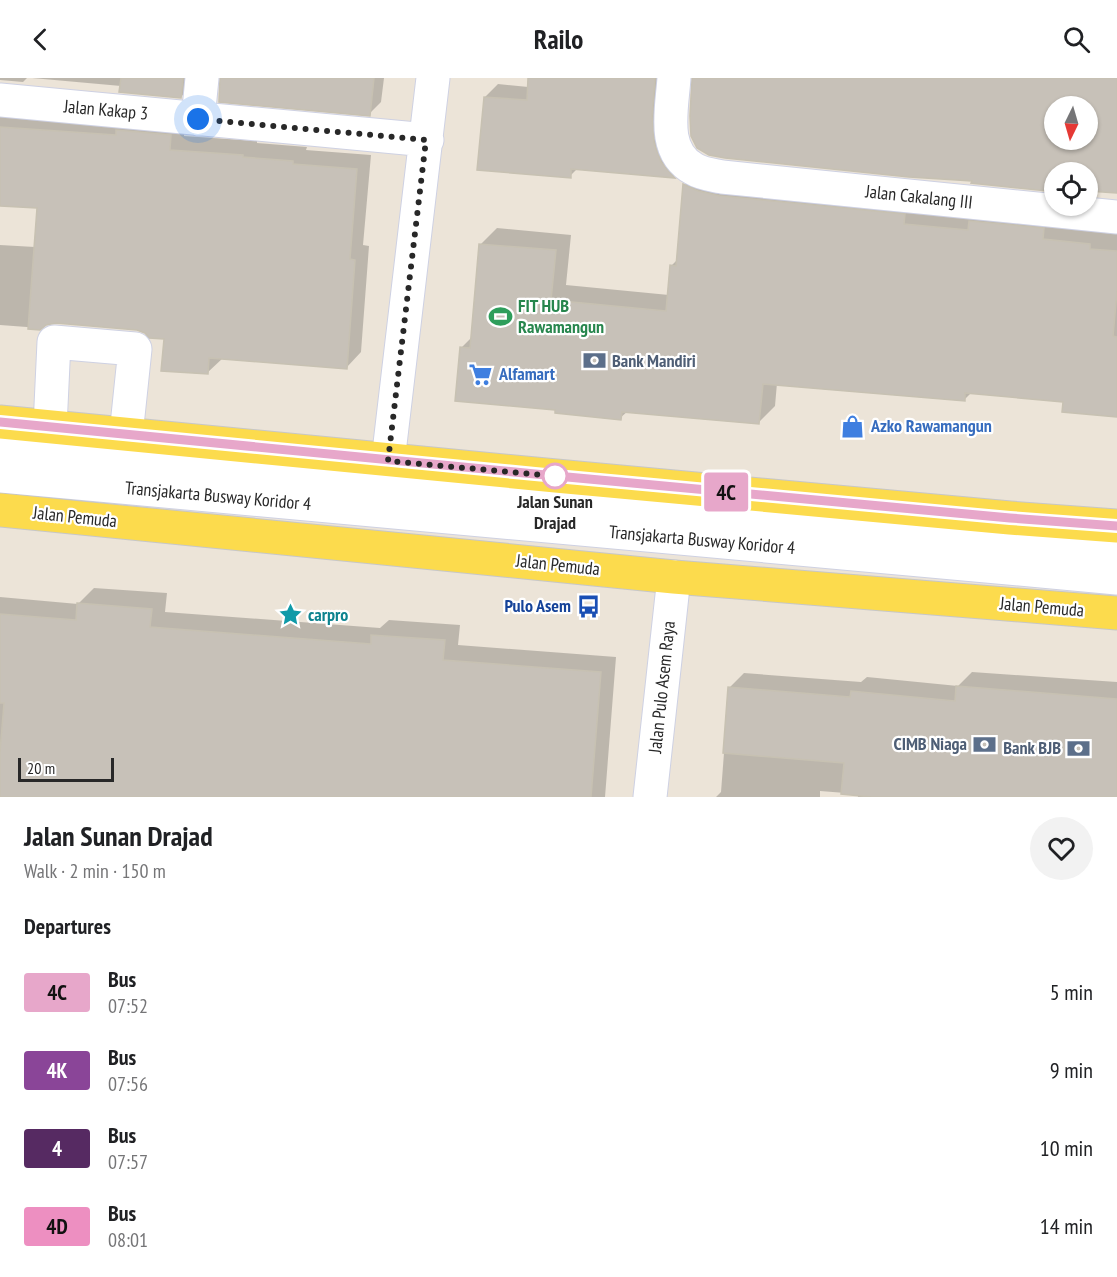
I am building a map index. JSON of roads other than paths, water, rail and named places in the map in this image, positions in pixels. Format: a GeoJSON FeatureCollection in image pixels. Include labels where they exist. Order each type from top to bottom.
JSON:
{"type":"FeatureCollection","features":[{"type":"Feature","properties":{"kind":"main road"},"geometry":{"type":"LineString","coordinates":[[0,422],[388,461],[1117,526]]}},
{"type":"Feature","properties":{"kind":"main road","name":"Jalan Pemuda"},"geometry":{"type":"LineString","coordinates":[[0,510],[674,577],[1117,614]]}},
{"type":"Feature","properties":{"kind":"street"},"geometry":{"type":"LineString","coordinates":[[198,119],[202,78]]}},
{"type":"Feature","properties":{"kind":"street"},"geometry":{"type":"LineString","coordinates":[[388,461],[433,78]]}},
{"type":"Feature","properties":{"kind":"street","name":"Jalan Cakalang III"},"geometry":{"type":"LineString","coordinates":[[674,78],[670,130],[673,145],[681,160],[696,170],[722,177],[1117,217]]}},
{"type":"Feature","properties":{"kind":"street","name":"Jalan Kakap 3"},"geometry":{"type":"LineString","coordinates":[[0,100],[426,140]]}},
{"type":"Feature","properties":{"kind":"street"},"geometry":{"type":"LineString","coordinates":[[50,427],[54,342],[135,349],[126,435]]}},
{"type":"Feature","properties":{"kind":"street","name":"Transjakarta Busway Koridor 4"},"geometry":{"type":"LineString","coordinates":[[0,447],[1117,548]]}},
{"type":"Feature","properties":{"kind":"street","name":"Transjakarta Busway Koridor 4"},"geometry":{"type":"LineString","coordinates":[[0,476],[1117,578]]}},
{"type":"Feature","properties":{"kind":"street","name":"Jalan Pulo Asem Raya"},"geometry":{"type":"LineString","coordinates":[[650,797],[674,577]]}},
{"type":"Feature","properties":{"kind":"place","name":"FIT HUB Rawamangun"},"geometry":{"type":"Point","coordinates":[500,316]}},
{"type":"Feature","properties":{"kind":"place","name":"Bank Mandiri"},"geometry":{"type":"Point","coordinates":[594,361]}},
{"type":"Feature","properties":{"kind":"place","name":"Alfamart"},"geometry":{"type":"Point","coordinates":[481,374]}},
{"type":"Feature","properties":{"kind":"place","name":"Azko Rawamangun"},"geometry":{"type":"Point","coordinates":[853,426]}},
{"type":"Feature","properties":{"kind":"place","name":"Jalan Sunan Drajad"},"geometry":{"type":"Point","coordinates":[555,476]}},
{"type":"Feature","properties":{"kind":"place","name":"Pulo Asem"},"geometry":{"type":"Point","coordinates":[589,606]}},
{"type":"Feature","properties":{"kind":"place","name":"carpro"},"geometry":{"type":"Point","coordinates":[290,615]}},
{"type":"Feature","properties":{"kind":"place","name":"CIMB Niaga"},"geometry":{"type":"Point","coordinates":[985,744]}},
{"type":"Feature","properties":{"kind":"place","name":"Bank BJB"},"geometry":{"type":"Point","coordinates":[1079,748]}}]}
